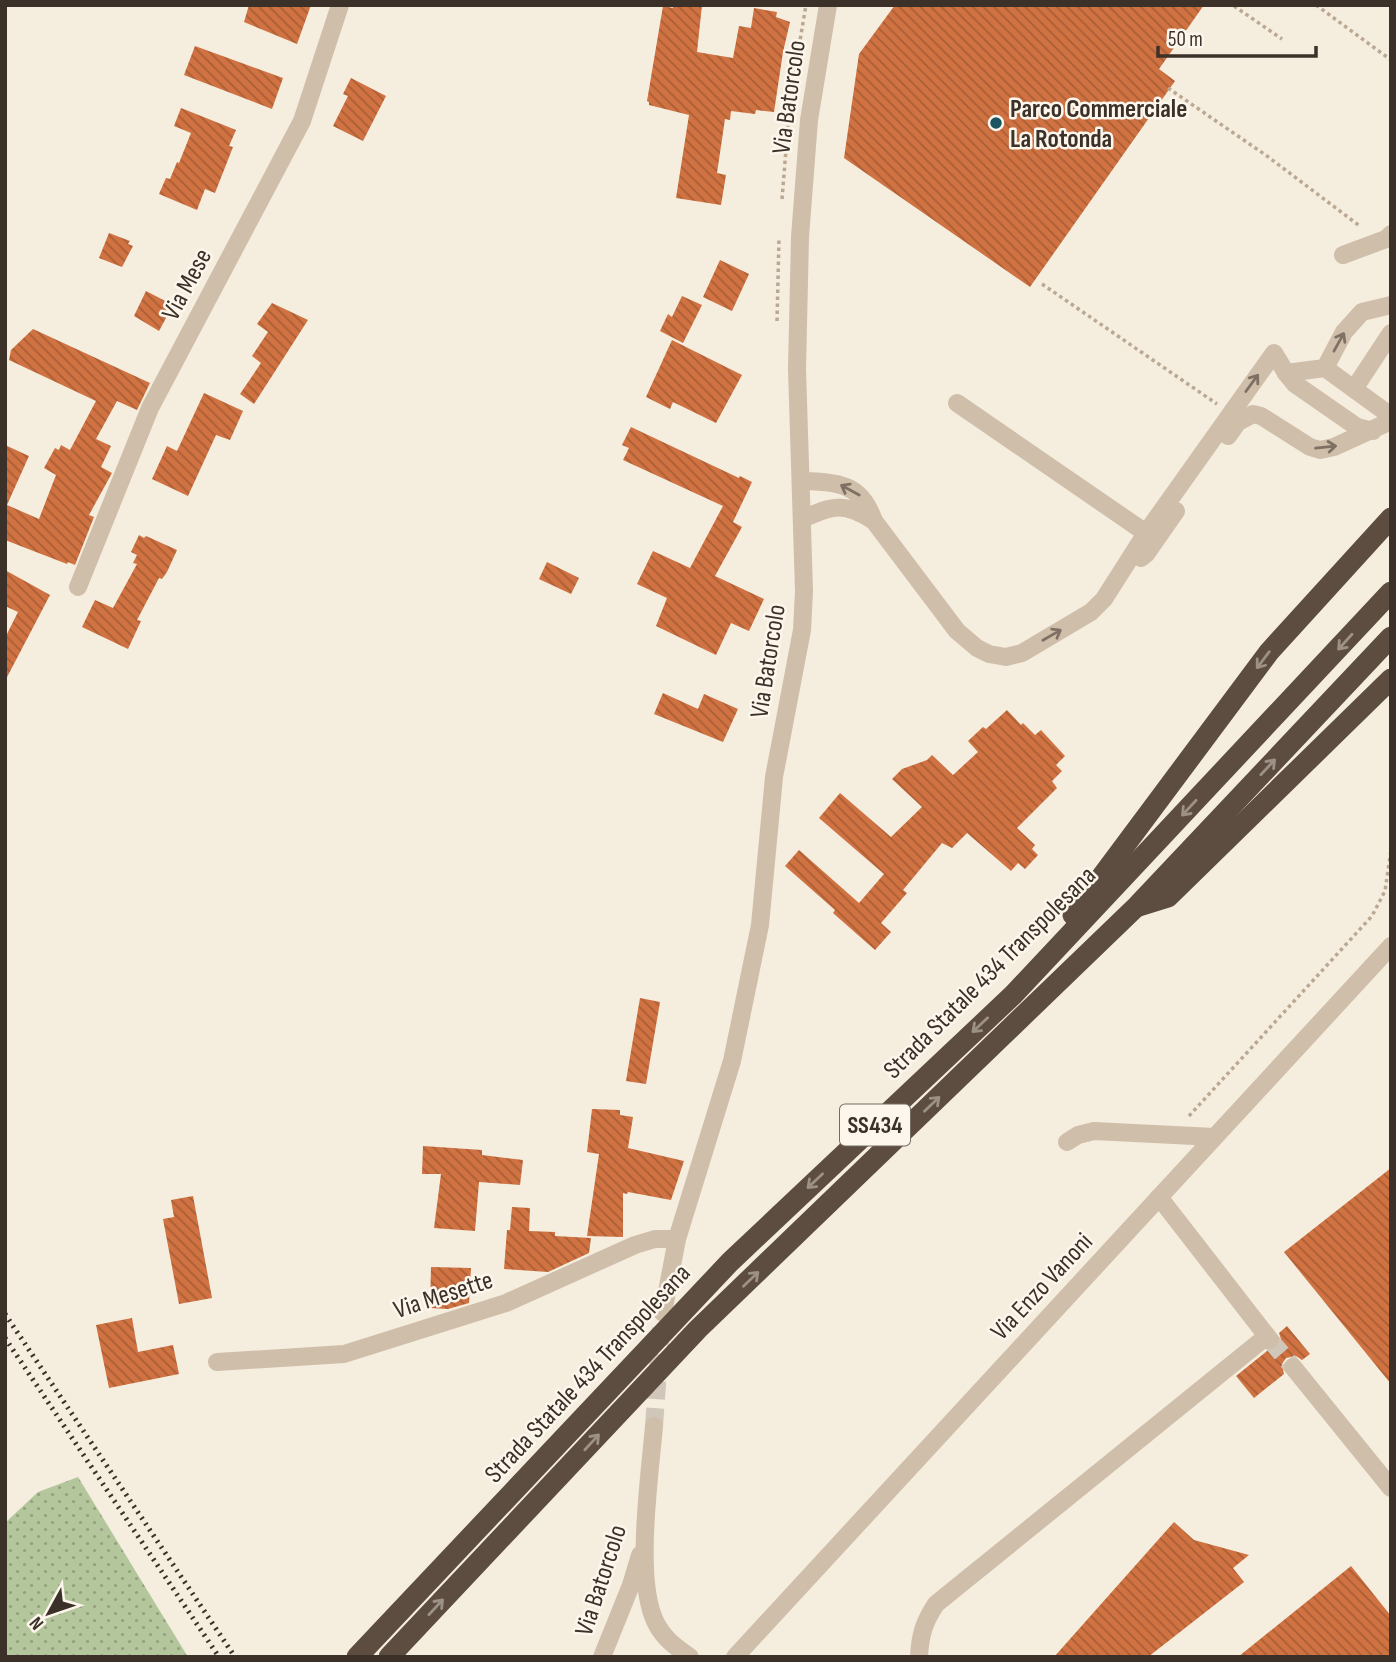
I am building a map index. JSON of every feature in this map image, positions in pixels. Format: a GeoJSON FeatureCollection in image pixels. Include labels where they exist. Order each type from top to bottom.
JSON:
{"type":"FeatureCollection","features":[{"type":"Feature","properties":{"kind":"highway"},"geometry":{"type":"LineString","coordinates":[[1013,995],[1269,652],[1391,518]]}},
{"type":"Feature","properties":{"kind":"highway","name":"Strada Statale 434 Transpolesana"},"geometry":{"type":"LineString","coordinates":[[357,1657],[730,1262],[1013,995],[1391,592]]}},
{"type":"Feature","properties":{"kind":"highway","name":"Strada Statale 434 Transpolesana"},"geometry":{"type":"LineString","coordinates":[[389,1657],[698,1329],[1137,906],[1391,637]]}},
{"type":"Feature","properties":{"kind":"highway"},"geometry":{"type":"LineString","coordinates":[[1137,906],[1168,897],[1391,679]]}},
{"type":"Feature","properties":{"kind":"street","name":"Via Mese"},"geometry":{"type":"LineString","coordinates":[[78,587],[150,408],[302,121],[340,5]]}},
{"type":"Feature","properties":{"kind":"street","name":"Via Batorcolo"},"geometry":{"type":"LineString","coordinates":[[663,1313],[677,1239],[732,1061],[760,925],[774,777],[802,630],[803,519],[797,369],[800,237],[809,120],[828,5]]}},
{"type":"Feature","properties":{"kind":"street"},"geometry":{"type":"LineString","coordinates":[[1343,256],[1389,237]]}},
{"type":"Feature","properties":{"kind":"street"},"geometry":{"type":"LineString","coordinates":[[1325,368],[1344,332],[1362,312],[1391,305]]}},
{"type":"Feature","properties":{"kind":"street"},"geometry":{"type":"LineString","coordinates":[[1354,388],[1391,333]]}},
{"type":"Feature","properties":{"kind":"street"},"geometry":{"type":"LineString","coordinates":[[803,519],[825,508],[839,506],[861,512],[873,521],[957,631],[977,648],[989,654],[1006,657],[1022,653],[1091,612],[1104,599],[1146,533],[1274,353],[1296,384],[1357,427],[1373,430]]}},
{"type":"Feature","properties":{"kind":"street"},"geometry":{"type":"LineString","coordinates":[[1123,569],[1146,554],[1238,422],[1245,416],[1261,416],[1310,447],[1320,450],[1335,447],[1391,419],[1325,368],[1286,373]]}},
{"type":"Feature","properties":{"kind":"street"},"geometry":{"type":"LineString","coordinates":[[957,403],[1146,533]]}},
{"type":"Feature","properties":{"kind":"street"},"geometry":{"type":"LineString","coordinates":[[802,481],[839,484],[856,492],[868,503],[873,521]]}},
{"type":"Feature","properties":{"kind":"street","name":"Via Enzo Vanoni"},"geometry":{"type":"LineString","coordinates":[[735,1657],[1389,947]]}},
{"type":"Feature","properties":{"kind":"street"},"geometry":{"type":"LineString","coordinates":[[1067,1142],[1078,1135],[1094,1131],[1214,1137]]}},
{"type":"Feature","properties":{"kind":"street"},"geometry":{"type":"LineString","coordinates":[[919,1657],[920,1635],[925,1620],[936,1604],[1269,1338],[1159,1198]]}},
{"type":"Feature","properties":{"kind":"street","name":"Via Mesette"},"geometry":{"type":"LineString","coordinates":[[217,1362],[344,1354],[506,1303],[635,1245],[655,1239],[677,1239]]}},
{"type":"Feature","properties":{"kind":"street"},"geometry":{"type":"LineString","coordinates":[[1293,1367],[1391,1488]]}},
{"type":"Feature","properties":{"kind":"street","name":"Via Batorcolo"},"geometry":{"type":"LineString","coordinates":[[654,1426],[645,1568],[652,1614],[662,1634],[690,1657]]}},
{"type":"Feature","properties":{"kind":"street","name":"Via Batorcolo"},"geometry":{"type":"LineString","coordinates":[[602,1657],[631,1585],[647,1518]]}},
{"type":"Feature","properties":{"kind":"path"},"geometry":{"type":"LineString","coordinates":[[781,203],[790,100],[806,5]]}},
{"type":"Feature","properties":{"kind":"path"},"geometry":{"type":"LineString","coordinates":[[1316,5],[1391,60]]}},
{"type":"Feature","properties":{"kind":"path"},"geometry":{"type":"LineString","coordinates":[[1234,6],[1282,39]]}},
{"type":"Feature","properties":{"kind":"path"},"geometry":{"type":"LineString","coordinates":[[1168,88],[1267,156],[1361,227]]}},
{"type":"Feature","properties":{"kind":"path"},"geometry":{"type":"LineString","coordinates":[[777,326],[780,226]]}},
{"type":"Feature","properties":{"kind":"path"},"geometry":{"type":"LineString","coordinates":[[1042,284],[1230,413]]}},
{"type":"Feature","properties":{"kind":"path"},"geometry":{"type":"LineString","coordinates":[[1171,1135],[1373,916],[1385,891],[1391,850]]}},
{"type":"Feature","properties":{"kind":"green space"},"geometry":{"type":"Polygon","coordinates":[[[78,1477],[188,1657],[5,1657],[5,1523],[38,1492],[78,1477]]]}},
{"type":"Feature","properties":{"kind":"building"},"geometry":{"type":"Polygon","coordinates":[[[249,5],[311,5],[297,44],[244,22],[249,5]]]}},
{"type":"Feature","properties":{"kind":"building"},"geometry":{"type":"Polygon","coordinates":[[[673,5],[702,5],[697,52],[733,58],[739,26],[751,28],[754,8],[777,12],[776,17],[790,22],[774,112],[756,110],[755,114],[731,111],[730,120],[725,119],[717,173],[726,175],[721,205],[676,198],[689,115],[649,105],[647,101],[663,6],[673,8],[673,5]]]}},
{"type":"Feature","properties":{"kind":"building","name":"Parco Commerciale La Rotonda"},"geometry":{"type":"Polygon","coordinates":[[[895,5],[1204,5],[1159,69],[1175,81],[1030,287],[844,158],[859,54],[895,5]]]}},
{"type":"Feature","properties":{"kind":"building"},"geometry":{"type":"Polygon","coordinates":[[[195,46],[283,78],[272,109],[184,75],[195,46]]]}},
{"type":"Feature","properties":{"kind":"building"},"geometry":{"type":"Polygon","coordinates":[[[351,78],[386,96],[363,141],[333,126],[348,96],[343,94],[351,78]]]}},
{"type":"Feature","properties":{"kind":"building"},"geometry":{"type":"Polygon","coordinates":[[[181,108],[236,130],[229,146],[233,147],[215,193],[205,189],[197,210],[159,194],[166,178],[170,179],[177,162],[179,163],[191,133],[174,126],[181,108]]]}},
{"type":"Feature","properties":{"kind":"building"},"geometry":{"type":"Polygon","coordinates":[[[109,233],[130,241],[128,244],[133,246],[122,267],[99,258],[109,233]]]}},
{"type":"Feature","properties":{"kind":"building"},"geometry":{"type":"Polygon","coordinates":[[[720,260],[749,274],[732,311],[703,297],[720,260]]]}},
{"type":"Feature","properties":{"kind":"building"},"geometry":{"type":"Polygon","coordinates":[[[146,291],[173,305],[159,331],[134,316],[146,291]]]}},
{"type":"Feature","properties":{"kind":"building"},"geometry":{"type":"Polygon","coordinates":[[[682,296],[702,305],[683,343],[660,331],[668,314],[672,317],[682,296]]]}},
{"type":"Feature","properties":{"kind":"building"},"geometry":{"type":"Polygon","coordinates":[[[272,303],[308,320],[254,404],[240,394],[261,363],[252,356],[268,332],[257,324],[272,303]]]}},
{"type":"Feature","properties":{"kind":"building"},"geometry":{"type":"Polygon","coordinates":[[[33,329],[150,383],[137,410],[117,401],[96,439],[111,446],[101,467],[112,473],[89,515],[94,517],[75,565],[5,540],[5,445],[29,456],[7,505],[39,519],[56,475],[44,468],[55,448],[59,450],[61,445],[70,450],[96,401],[9,360],[11,350],[33,329]]]}},
{"type":"Feature","properties":{"kind":"building"},"geometry":{"type":"Polygon","coordinates":[[[672,340],[742,375],[716,423],[673,402],[670,409],[646,397],[672,340]]]}},
{"type":"Feature","properties":{"kind":"building"},"geometry":{"type":"Polygon","coordinates":[[[204,393],[243,411],[230,440],[216,435],[188,496],[152,479],[167,446],[177,451],[204,393]]]}},
{"type":"Feature","properties":{"kind":"building"},"geometry":{"type":"Polygon","coordinates":[[[631,427],[752,482],[733,522],[742,527],[715,576],[764,599],[749,631],[731,623],[716,655],[656,626],[667,598],[637,584],[653,551],[690,568],[723,506],[623,460],[629,448],[622,445],[631,427]]]}},
{"type":"Feature","properties":{"kind":"building"},"geometry":{"type":"Polygon","coordinates":[[[139,535],[177,550],[167,572],[162,579],[159,578],[137,620],[141,621],[128,649],[82,627],[95,600],[113,608],[137,564],[133,563],[137,555],[131,552],[139,535]]]}},
{"type":"Feature","properties":{"kind":"building"},"geometry":{"type":"Polygon","coordinates":[[[547,562],[579,578],[571,594],[539,579],[547,562]]]}},
{"type":"Feature","properties":{"kind":"building"},"geometry":{"type":"Polygon","coordinates":[[[5,570],[50,595],[5,681],[5,638],[18,612],[5,606],[5,570]]]}},
{"type":"Feature","properties":{"kind":"building"},"geometry":{"type":"Polygon","coordinates":[[[663,693],[698,709],[704,694],[738,709],[723,742],[654,714],[663,693]]]}},
{"type":"Feature","properties":{"kind":"building"},"geometry":{"type":"Polygon","coordinates":[[[1007,710],[1035,735],[1041,730],[1065,756],[1056,765],[1062,771],[1052,781],[1057,788],[1017,828],[1035,845],[1032,849],[1038,855],[1025,869],[1018,863],[1011,871],[967,833],[952,848],[942,843],[903,890],[907,893],[881,923],[891,932],[875,950],[785,866],[799,850],[859,903],[884,874],[819,818],[840,793],[891,837],[922,807],[892,779],[902,769],[927,760],[932,755],[953,775],[978,752],[968,741],[1007,710]]]}},
{"type":"Feature","properties":{"kind":"building"},"geometry":{"type":"Polygon","coordinates":[[[640,998],[660,1002],[646,1084],[626,1081],[640,998]]]}},
{"type":"Feature","properties":{"kind":"building"},"geometry":{"type":"Polygon","coordinates":[[[592,1109],[620,1110],[620,1115],[633,1117],[628,1148],[684,1161],[671,1200],[623,1193],[623,1237],[587,1236],[599,1154],[587,1152],[592,1109]]]}},
{"type":"Feature","properties":{"kind":"building"},"geometry":{"type":"Polygon","coordinates":[[[423,1146],[482,1150],[482,1155],[523,1160],[520,1185],[479,1182],[475,1231],[434,1228],[441,1174],[422,1174],[423,1146]]]}},
{"type":"Feature","properties":{"kind":"building"},"geometry":{"type":"Polygon","coordinates":[[[1391,1168],[1391,1384],[1284,1252],[1391,1168]]]}},
{"type":"Feature","properties":{"kind":"building"},"geometry":{"type":"Polygon","coordinates":[[[193,1196],[212,1298],[179,1304],[163,1219],[174,1217],[171,1200],[193,1196]]]}},
{"type":"Feature","properties":{"kind":"building"},"geometry":{"type":"Polygon","coordinates":[[[512,1207],[530,1208],[529,1231],[591,1238],[589,1253],[548,1272],[504,1269],[512,1207]]]}},
{"type":"Feature","properties":{"kind":"building"},"geometry":{"type":"Polygon","coordinates":[[[431,1267],[471,1268],[469,1303],[448,1309],[430,1308],[431,1267]]]}},
{"type":"Feature","properties":{"kind":"building"},"geometry":{"type":"Polygon","coordinates":[[[132,1318],[138,1352],[173,1345],[179,1374],[109,1388],[96,1325],[132,1318]]]}},
{"type":"Feature","properties":{"kind":"building"},"geometry":{"type":"Polygon","coordinates":[[[1287,1326],[1310,1354],[1302,1360],[1296,1356],[1286,1358],[1282,1364],[1284,1374],[1254,1398],[1236,1376],[1267,1351],[1277,1348],[1281,1339],[1279,1333],[1287,1326]]]}},
{"type":"Feature","properties":{"kind":"building"},"geometry":{"type":"Polygon","coordinates":[[[1174,1522],[1194,1540],[1249,1555],[1233,1568],[1244,1582],[1148,1657],[1054,1657],[1174,1522]]]}},
{"type":"Feature","properties":{"kind":"building"},"geometry":{"type":"Polygon","coordinates":[[[1351,1566],[1391,1616],[1391,1657],[1238,1657],[1351,1566]]]}},
{"type":"Feature","properties":{"kind":"tunnel"},"geometry":{"type":"LineString","coordinates":[[654,1426],[661,1328]]}},
{"type":"Feature","properties":{"kind":"tunnel"},"geometry":{"type":"LineString","coordinates":[[1270,1340],[1293,1367]]}},
{"type":"Feature","properties":{"kind":"railway"},"geometry":{"type":"LineString","coordinates":[[5,1314],[235,1657]]}},
{"type":"Feature","properties":{"kind":"railway"},"geometry":{"type":"LineString","coordinates":[[5,1338],[219,1657]]}},
{"type":"Feature","properties":{"kind":"place","name":"Parco Commerciale La Rotonda"},"geometry":{"type":"Point","coordinates":[996,123]}}]}
